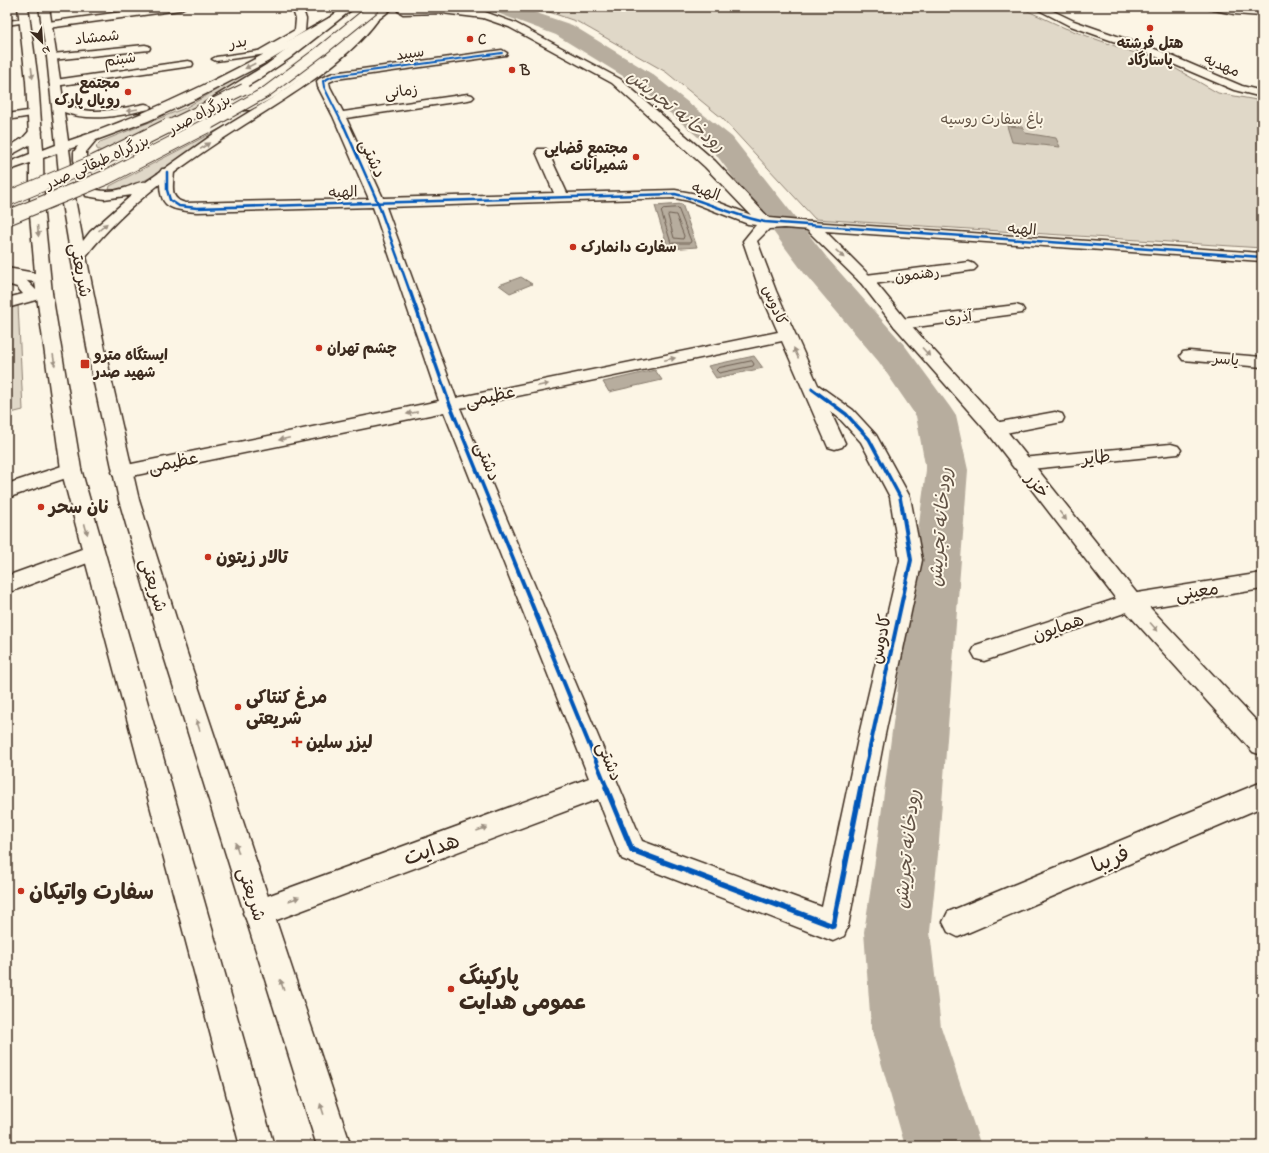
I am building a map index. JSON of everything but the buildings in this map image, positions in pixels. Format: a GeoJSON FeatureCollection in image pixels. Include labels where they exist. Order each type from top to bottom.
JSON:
{"type":"FeatureCollection","features":[{"type":"Feature","properties":{"kind":"main road","name":"شریعتی"},"geometry":{"type":"LineString","coordinates":[[44,7],[48,25],[69,204],[100,369],[122,472],[175,654],[334,1146]]}},
{"type":"Feature","properties":{"kind":"main road"},"geometry":{"type":"LineString","coordinates":[[48,25],[180,7]]}},
{"type":"Feature","properties":{"kind":"main road"},"geometry":{"type":"LineString","coordinates":[[264,52],[300,31],[301,20],[297,7]]}},
{"type":"Feature","properties":{"kind":"main road","name":"بزرگراه صدر"},"geometry":{"type":"LineString","coordinates":[[7,194],[95,161],[236,89],[294,50],[350,7]]}},
{"type":"Feature","properties":{"kind":"main road","name":"بزرگراه طبقاتی صدر"},"geometry":{"type":"LineString","coordinates":[[7,199],[95,162],[242,90],[304,50],[359,7]]}},
{"type":"Feature","properties":{"kind":"main road","name":"بزرگراه طبقاتی صدر"},"geometry":{"type":"LineString","coordinates":[[7,219],[108,177],[212,124],[288,77],[375,7]]}},
{"type":"Feature","properties":{"kind":"main road","name":"بزرگراه صدر"},"geometry":{"type":"LineString","coordinates":[[7,219],[110,178],[202,132],[274,93],[389,7]]}},
{"type":"Feature","properties":{"kind":"main road","name":"مهدیه"},"geometry":{"type":"LineString","coordinates":[[1038,7],[1071,23],[1156,53],[1238,88],[1262,94]]}},
{"type":"Feature","properties":{"kind":"main road"},"geometry":{"type":"LineString","coordinates":[[1212,7],[1229,11],[1262,13]]}},
{"type":"Feature","properties":{"kind":"main road"},"geometry":{"type":"LineString","coordinates":[[403,11],[442,10],[485,15],[512,25],[616,81],[710,164],[765,223],[750,241]]}},
{"type":"Feature","properties":{"kind":"main road","name":"شریعتی"},"geometry":{"type":"LineString","coordinates":[[18,17],[32,81],[35,123],[39,289],[71,469],[92,553],[116,632],[257,1146]]}},
{"type":"Feature","properties":{"kind":"main road"},"geometry":{"type":"LineString","coordinates":[[7,167],[62,146],[91,138],[145,118],[282,49],[333,20]]}},
{"type":"Feature","properties":{"kind":"main road"},"geometry":{"type":"LineString","coordinates":[[78,257],[95,235],[162,176],[219,136],[292,89],[343,51],[372,21]]}},
{"type":"Feature","properties":{"kind":"main road","name":"شمشاد"},"geometry":{"type":"LineString","coordinates":[[52,57],[145,48]]}},
{"type":"Feature","properties":{"kind":"main road","name":"سپید"},"geometry":{"type":"LineString","coordinates":[[323,81],[333,76],[502,53]]}},
{"type":"Feature","properties":{"kind":"main road","name":"شبنم"},"geometry":{"type":"LineString","coordinates":[[55,84],[188,64]]}},
{"type":"Feature","properties":{"kind":"main road","name":"دشتی"},"geometry":{"type":"LineString","coordinates":[[323,81],[324,87],[339,116],[378,203],[450,405],[632,850]]}},
{"type":"Feature","properties":{"kind":"main road"},"geometry":{"type":"LineString","coordinates":[[57,100],[67,109],[74,112],[105,113],[151,106],[209,87]]}},
{"type":"Feature","properties":{"kind":"main road","name":"زمانی"},"geometry":{"type":"LineString","coordinates":[[339,116],[468,97]]}},
{"type":"Feature","properties":{"kind":"main road"},"geometry":{"type":"LineString","coordinates":[[7,153],[27,141],[35,123],[60,121]]}},
{"type":"Feature","properties":{"kind":"main road"},"geometry":{"type":"LineString","coordinates":[[91,138],[80,152],[80,160],[91,193],[99,195],[117,195],[132,190],[162,176]]}},
{"type":"Feature","properties":{"kind":"main road"},"geometry":{"type":"LineString","coordinates":[[542,152],[562,197]]}},
{"type":"Feature","properties":{"kind":"main road","name":"الهیه"},"geometry":{"type":"LineString","coordinates":[[162,176],[166,195],[174,205],[197,208],[675,194],[692,197],[744,218],[765,223],[1262,257]]}},
{"type":"Feature","properties":{"kind":"main road","name":"کادوس"},"geometry":{"type":"LineString","coordinates":[[731,213],[750,241],[768,291],[835,443]]}},
{"type":"Feature","properties":{"kind":"main road","name":"خزر"},"geometry":{"type":"LineString","coordinates":[[811,227],[866,280],[901,324],[995,429],[1131,602],[1262,744]]}},
{"type":"Feature","properties":{"kind":"main road","name":"رهنمون"},"geometry":{"type":"LineString","coordinates":[[866,280],[969,267]]}},
{"type":"Feature","properties":{"kind":"main road"},"geometry":{"type":"LineString","coordinates":[[7,273],[39,289]]}},
{"type":"Feature","properties":{"kind":"main road"},"geometry":{"type":"LineString","coordinates":[[7,278],[22,282],[27,287],[39,289]]}},
{"type":"Feature","properties":{"kind":"main road"},"geometry":{"type":"LineString","coordinates":[[7,303],[39,289]]}},
{"type":"Feature","properties":{"kind":"main road","name":"آذری"},"geometry":{"type":"LineString","coordinates":[[901,324],[1016,310]]}},
{"type":"Feature","properties":{"kind":"main road","name":"عظیمی"},"geometry":{"type":"LineString","coordinates":[[122,472],[788,334]]}},
{"type":"Feature","properties":{"kind":"main road","name":"یاسر"},"geometry":{"type":"LineString","coordinates":[[1190,356],[1262,362]]}},
{"type":"Feature","properties":{"kind":"main road","name":"کادوس"},"geometry":{"type":"LineString","coordinates":[[632,850],[833,926],[871,739],[911,560],[900,497],[869,439],[846,414],[812,389]]}},
{"type":"Feature","properties":{"kind":"main road"},"geometry":{"type":"LineString","coordinates":[[995,429],[1055,418]]}},
{"type":"Feature","properties":{"kind":"main road","name":"طایر"},"geometry":{"type":"LineString","coordinates":[[1021,464],[1171,450]]}},
{"type":"Feature","properties":{"kind":"main road"},"geometry":{"type":"LineString","coordinates":[[7,491],[71,469]]}},
{"type":"Feature","properties":{"kind":"main road"},"geometry":{"type":"LineString","coordinates":[[7,585],[92,553]]}},
{"type":"Feature","properties":{"kind":"main road","name":"معینی"},"geometry":{"type":"LineString","coordinates":[[1131,602],[1262,580]]}},
{"type":"Feature","properties":{"kind":"main road","name":"همایون"},"geometry":{"type":"LineString","coordinates":[[984,652],[1131,602]]}},
{"type":"Feature","properties":{"kind":"main road","name":"هدایت"},"geometry":{"type":"LineString","coordinates":[[258,913],[605,784]]}},
{"type":"Feature","properties":{"kind":"main road","name":"فریبا"},"geometry":{"type":"LineString","coordinates":[[958,922],[1262,794]]}},
{"type":"Feature","properties":{"kind":"lane","name":"بدر"},"geometry":{"type":"LineString","coordinates":[[216,59],[264,52]]}},
{"type":"Feature","properties":{"kind":"lane"},"geometry":{"type":"LineString","coordinates":[[7,117],[35,123]]}},
{"type":"Feature","properties":{"kind":"green space","name":"باغ سفارت روسیه"},"geometry":{"type":"Polygon","coordinates":[[[535,7],[1019,7],[1065,28],[1171,66],[1218,93],[1262,101],[1262,248],[815,219],[722,118],[666,72],[578,22],[535,7]]]}},
{"type":"Feature","properties":{"kind":"green space"},"geometry":{"type":"Polygon","coordinates":[[[263,63],[253,73],[217,97],[109,148],[101,151],[97,149],[96,146],[100,142],[185,108],[263,63]]]}},
{"type":"Feature","properties":{"kind":"green space"},"geometry":{"type":"Polygon","coordinates":[[[227,125],[187,155],[153,176],[122,189],[109,190],[110,186],[227,125]]]}},
{"type":"Feature","properties":{"kind":"green space"},"geometry":{"type":"Polygon","coordinates":[[[18,304],[23,410],[7,414],[7,307],[18,304]]]}},
{"type":"Feature","properties":{"kind":"water"},"geometry":{"type":"Polygon","coordinates":[[[1007,126],[1022,127],[1025,133],[1056,138],[1060,147],[1012,142],[1007,126]]]}},
{"type":"Feature","properties":{"kind":"water"},"geometry":{"type":"Polygon","coordinates":[[[682,204],[697,247],[668,249],[655,206],[682,204]]]}},
{"type":"Feature","properties":{"kind":"water"},"geometry":{"type":"Polygon","coordinates":[[[521,277],[532,284],[510,293],[499,285],[521,277]]]}},
{"type":"Feature","properties":{"kind":"water"},"geometry":{"type":"Polygon","coordinates":[[[754,356],[763,368],[716,378],[708,366],[754,356]]]}},
{"type":"Feature","properties":{"kind":"water"},"geometry":{"type":"Polygon","coordinates":[[[655,370],[662,380],[609,392],[603,382],[655,370]]]}},
{"type":"Feature","properties":{"kind":"waterway","name":"رودخانه تجریش"},"geometry":{"type":"LineString","coordinates":[[499,7],[564,30],[644,79],[722,143],[816,266],[892,354],[936,416],[947,470],[907,854],[897,932],[906,1027],[943,1146]]}},
{"type":"Feature","properties":{"kind":"cycle path"},"geometry":{"type":"LineString","coordinates":[[502,53],[333,76],[323,81],[324,87],[339,116],[378,203],[450,405],[632,850],[833,926],[871,739],[911,560],[900,497],[869,439],[846,414],[812,389]]}},
{"type":"Feature","properties":{"kind":"cycle path"},"geometry":{"type":"LineString","coordinates":[[167,172],[168,196],[173,204],[197,208],[675,194],[698,200],[753,220],[765,222],[1262,257]]}},
{"type":"Feature","properties":{"kind":"place","name":"هتل فرشته پاسارگاد"},"geometry":{"type":"Point","coordinates":[1150,28]}},
{"type":"Feature","properties":{"kind":"place","name":"C"},"geometry":{"type":"Point","coordinates":[470,39]}},
{"type":"Feature","properties":{"kind":"place","name":"B"},"geometry":{"type":"Point","coordinates":[512,70]}},
{"type":"Feature","properties":{"kind":"place","name":"مجتمع رویال پارک"},"geometry":{"type":"Point","coordinates":[128,92]}},
{"type":"Feature","properties":{"kind":"place","name":"مجتمع قضایی شمیرانات"},"geometry":{"type":"Point","coordinates":[636,157]}},
{"type":"Feature","properties":{"kind":"place","name":"سفارت دانمارک"},"geometry":{"type":"Point","coordinates":[573,247]}},
{"type":"Feature","properties":{"kind":"place","name":"چشم تهران"},"geometry":{"type":"Point","coordinates":[319,348]}},
{"type":"Feature","properties":{"kind":"place","name":"ایستگاه مترو شهید صدر"},"geometry":{"type":"Point","coordinates":[85,364]}},
{"type":"Feature","properties":{"kind":"place","name":"نان سحر"},"geometry":{"type":"Point","coordinates":[41,507]}},
{"type":"Feature","properties":{"kind":"place","name":"تالار زیتون"},"geometry":{"type":"Point","coordinates":[208,557]}},
{"type":"Feature","properties":{"kind":"place","name":"مرغ کنتاکی شریعتی"},"geometry":{"type":"Point","coordinates":[238,707]}},
{"type":"Feature","properties":{"kind":"place","name":"لیزر سلین"},"geometry":{"type":"Point","coordinates":[297,742]}},
{"type":"Feature","properties":{"kind":"place","name":"سفارت واتیکان"},"geometry":{"type":"Point","coordinates":[21,891]}},
{"type":"Feature","properties":{"kind":"place","name":"پارکینگ عمومی هدایت"},"geometry":{"type":"Point","coordinates":[451,989]}}]}
